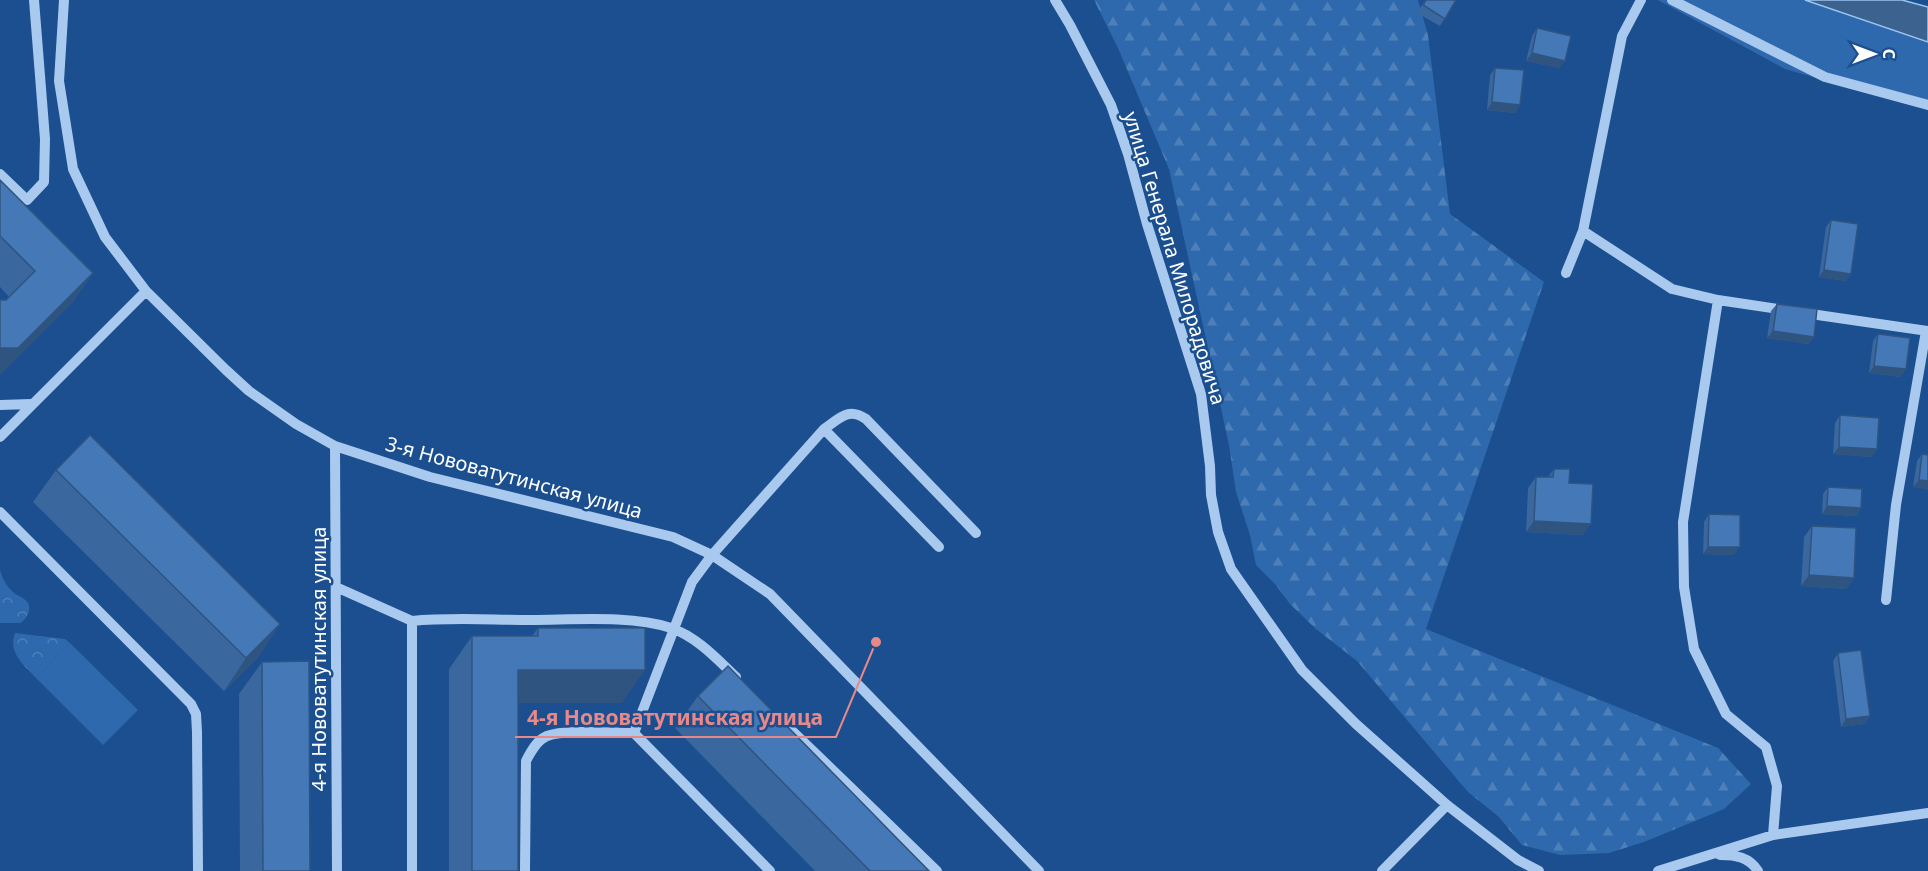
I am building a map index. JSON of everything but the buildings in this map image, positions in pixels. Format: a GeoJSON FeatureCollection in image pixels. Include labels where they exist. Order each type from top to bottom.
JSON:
{"type":"FeatureCollection","features":[{"type":"Feature","properties":{"kind":"street"},"geometry":{"type":"LineString","coordinates":[[0,174],[27,200],[44,182],[45,139],[34,0]]}},
{"type":"Feature","properties":{"kind":"street","name":"3-я Нововатутинская улица"},"geometry":{"type":"LineString","coordinates":[[64,0],[59,81],[73,169],[105,237],[146,291],[249,391],[296,424],[336,446],[430,477],[673,537],[712,555],[770,594],[1039,871]]}},
{"type":"Feature","properties":{"kind":"street","name":"улица Генерала Милорадовича"},"geometry":{"type":"LineString","coordinates":[[1055,0],[1111,105],[1128,154],[1201,394],[1211,495],[1218,532],[1231,569],[1302,670],[1356,724],[1447,805],[1518,860],[1539,871]]}},
{"type":"Feature","properties":{"kind":"street"},"geometry":{"type":"LineString","coordinates":[[1566,273],[1583,231],[1622,36],[1641,0]]}},
{"type":"Feature","properties":{"kind":"street"},"geometry":{"type":"LineString","coordinates":[[1672,0],[1825,77],[1928,105]]}},
{"type":"Feature","properties":{"kind":"street"},"geometry":{"type":"LineString","coordinates":[[1583,231],[1672,289],[1718,300],[1927,331],[1896,505],[1886,600]]}},
{"type":"Feature","properties":{"kind":"street"},"geometry":{"type":"LineString","coordinates":[[0,437],[146,291]]}},
{"type":"Feature","properties":{"kind":"street"},"geometry":{"type":"LineString","coordinates":[[1718,300],[1683,522],[1684,587],[1694,649],[1726,714],[1766,747],[1777,786],[1773,835]]}},
{"type":"Feature","properties":{"kind":"street"},"geometry":{"type":"LineString","coordinates":[[0,405],[31,404]]}},
{"type":"Feature","properties":{"kind":"street"},"geometry":{"type":"LineString","coordinates":[[634,733],[692,582],[712,555],[825,429],[843,416],[851,413],[866,419],[976,533]]}},
{"type":"Feature","properties":{"kind":"street"},"geometry":{"type":"LineString","coordinates":[[825,429],[939,547]]}},
{"type":"Feature","properties":{"kind":"street","name":"4-я Нововатутинская улица"},"geometry":{"type":"LineString","coordinates":[[336,446],[337,871]]}},
{"type":"Feature","properties":{"kind":"street"},"geometry":{"type":"LineString","coordinates":[[0,512],[191,704],[196,714],[197,732],[198,871]]}},
{"type":"Feature","properties":{"kind":"street"},"geometry":{"type":"LineString","coordinates":[[336,587],[412,621],[649,622],[673,629],[693,639],[713,654],[741,682]]}},
{"type":"Feature","properties":{"kind":"street"},"geometry":{"type":"LineString","coordinates":[[412,621],[412,871]]}},
{"type":"Feature","properties":{"kind":"street"},"geometry":{"type":"LineString","coordinates":[[772,712],[937,871]]}},
{"type":"Feature","properties":{"kind":"street"},"geometry":{"type":"LineString","coordinates":[[525,871],[526,761],[534,745],[547,736],[568,733],[634,733],[770,871]]}},
{"type":"Feature","properties":{"kind":"street"},"geometry":{"type":"LineString","coordinates":[[1382,871],[1447,805]]}},
{"type":"Feature","properties":{"kind":"street"},"geometry":{"type":"LineString","coordinates":[[1658,871],[1773,835],[1928,813]]}},
{"type":"Feature","properties":{"kind":"street"},"geometry":{"type":"LineString","coordinates":[[1708,854],[1734,855],[1744,858],[1758,871]]}},
{"type":"Feature","properties":{"kind":"green space"},"geometry":{"type":"Polygon","coordinates":[[[1094,0],[1418,0],[1428,35],[1450,214],[1544,282],[1426,629],[1718,748],[1751,784],[1724,809],[1644,842],[1609,853],[1560,855],[1522,845],[1499,817],[1468,792],[1357,661],[1316,629],[1290,604],[1275,584],[1256,565],[1250,535],[1236,492],[1229,445],[1169,169],[1118,48],[1094,0]]]}},
{"type":"Feature","properties":{"kind":"green space"},"geometry":{"type":"Polygon","coordinates":[[[1658,0],[1805,0],[1928,42],[1928,110],[1785,69],[1658,0]]]}},
{"type":"Feature","properties":{"kind":"green space"},"geometry":{"type":"Polygon","coordinates":[[[0,570],[8,587],[29,605],[28,615],[21,623],[0,623],[0,570]]]}},
{"type":"Feature","properties":{"kind":"green space"},"geometry":{"type":"Polygon","coordinates":[[[15,633],[65,639],[70,643],[36,678],[15,652],[13,640],[15,633]]]}},
{"type":"Feature","properties":{"kind":"green space"},"geometry":{"type":"Polygon","coordinates":[[[70,643],[138,710],[103,745],[36,678],[70,643]]]}},
{"type":"Feature","properties":{"kind":"shaded area"},"geometry":{"type":"Polygon","coordinates":[[[1805,0],[1902,0],[1928,7],[1928,42],[1805,0]]]}},
{"type":"Feature","properties":{"kind":"place","name":"4-я Нововатутинская улица"},"geometry":{"type":"Point","coordinates":[876,642]}}]}
